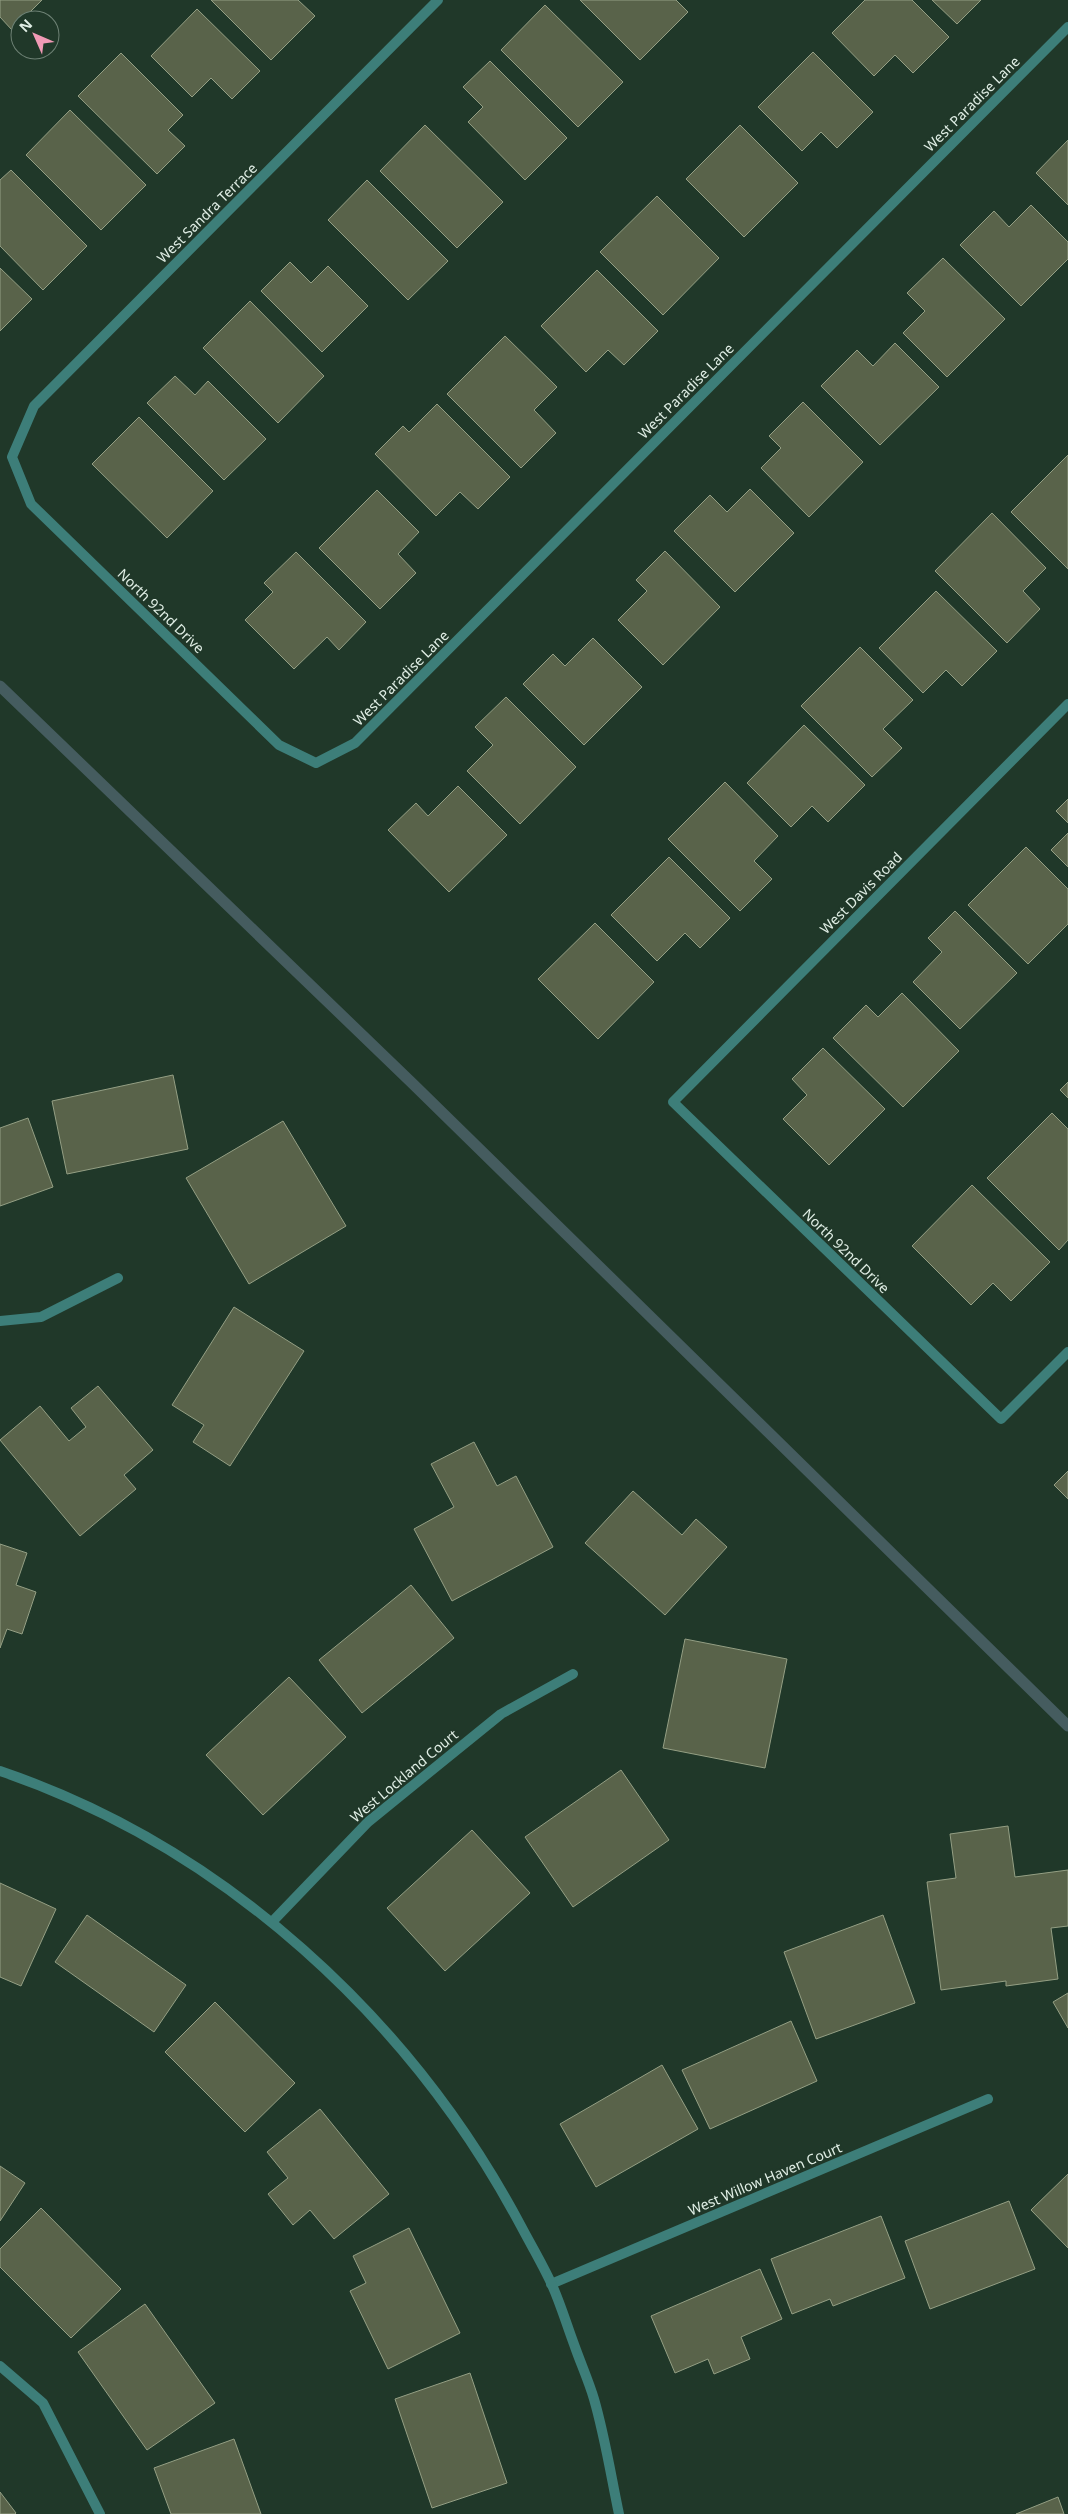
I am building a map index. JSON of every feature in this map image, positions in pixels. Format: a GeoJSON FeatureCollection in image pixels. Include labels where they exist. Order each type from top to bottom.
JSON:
{"type":"FeatureCollection","features":[{"type":"Feature","properties":{"kind":"street","name":"West Sandra Terrace"},"geometry":{"type":"LineString","coordinates":[[12,457],[34,406],[438,0]]}},
{"type":"Feature","properties":{"kind":"street","name":"West Paradise Lane"},"geometry":{"type":"LineString","coordinates":[[316,763],[355,743],[1068,27]]}},
{"type":"Feature","properties":{"kind":"street","name":"North 92nd Drive"},"geometry":{"type":"LineString","coordinates":[[12,457],[31,504],[279,745],[316,763]]}},
{"type":"Feature","properties":{"kind":"street","name":"West Davis Road"},"geometry":{"type":"LineString","coordinates":[[672,1102],[1068,704]]}},
{"type":"Feature","properties":{"kind":"street","name":"North 92nd Drive"},"geometry":{"type":"LineString","coordinates":[[672,1102],[1001,1419],[1068,1352]]}},
{"type":"Feature","properties":{"kind":"street"},"geometry":{"type":"LineString","coordinates":[[0,1321],[41,1317],[118,1278]]}},
{"type":"Feature","properties":{"kind":"street","name":"West Lockland Court"},"geometry":{"type":"LineString","coordinates":[[272,1922],[368,1822],[501,1714],[573,1674]]}},
{"type":"Feature","properties":{"kind":"street"},"geometry":{"type":"LineString","coordinates":[[0,1771],[38,1784],[126,1827],[212,1878],[272,1922],[352,1995],[436,2090],[495,2178],[552,2284],[594,2399],[619,2514]]}},
{"type":"Feature","properties":{"kind":"street","name":"West Willow Haven Court"},"geometry":{"type":"LineString","coordinates":[[552,2284],[988,2099]]}},
{"type":"Feature","properties":{"kind":"street"},"geometry":{"type":"LineString","coordinates":[[0,2366],[43,2403],[100,2514]]}},
{"type":"Feature","properties":{"kind":"building"},"geometry":{"type":"Polygon","coordinates":[[[0,0],[42,0],[32,10],[10,10],[10,28],[0,17],[0,0]]]}},
{"type":"Feature","properties":{"kind":"building"},"geometry":{"type":"Polygon","coordinates":[[[211,0],[298,0],[315,16],[271,60],[211,0]]]}},
{"type":"Feature","properties":{"kind":"building"},"geometry":{"type":"Polygon","coordinates":[[[580,0],[676,0],[688,12],[640,60],[580,0]]]}},
{"type":"Feature","properties":{"kind":"building"},"geometry":{"type":"Polygon","coordinates":[[[865,0],[912,0],[949,37],[913,73],[895,55],[874,76],[832,33],[865,0]]]}},
{"type":"Feature","properties":{"kind":"building"},"geometry":{"type":"Polygon","coordinates":[[[932,0],[981,0],[957,24],[932,0]]]}},
{"type":"Feature","properties":{"kind":"building"},"geometry":{"type":"Polygon","coordinates":[[[545,5],[623,82],[578,127],[501,50],[545,5]]]}},
{"type":"Feature","properties":{"kind":"building"},"geometry":{"type":"Polygon","coordinates":[[[197,9],[260,71],[232,99],[211,78],[192,97],[151,56],[197,9]]]}},
{"type":"Feature","properties":{"kind":"building"},"geometry":{"type":"Polygon","coordinates":[[[813,52],[873,112],[837,148],[821,132],[802,151],[758,107],[813,52]]]}},
{"type":"Feature","properties":{"kind":"building"},"geometry":{"type":"Polygon","coordinates":[[[121,53],[183,115],[168,130],[185,146],[157,174],[78,96],[121,53]]]}},
{"type":"Feature","properties":{"kind":"building"},"geometry":{"type":"Polygon","coordinates":[[[490,61],[567,138],[525,180],[468,122],[483,107],[463,87],[490,61]]]}},
{"type":"Feature","properties":{"kind":"building"},"geometry":{"type":"Polygon","coordinates":[[[70,110],[146,185],[101,230],[26,155],[70,110]]]}},
{"type":"Feature","properties":{"kind":"building"},"geometry":{"type":"Polygon","coordinates":[[[425,125],[503,202],[457,248],[380,171],[425,125]]]}},
{"type":"Feature","properties":{"kind":"building"},"geometry":{"type":"Polygon","coordinates":[[[740,125],[798,183],[744,237],[686,179],[740,125]]]}},
{"type":"Feature","properties":{"kind":"building"},"geometry":{"type":"Polygon","coordinates":[[[1068,140],[1068,205],[1036,173],[1068,140]]]}},
{"type":"Feature","properties":{"kind":"building"},"geometry":{"type":"Polygon","coordinates":[[[11,170],[87,246],[43,290],[0,246],[0,180],[11,170]]]}},
{"type":"Feature","properties":{"kind":"building"},"geometry":{"type":"Polygon","coordinates":[[[367,180],[448,261],[408,300],[328,220],[367,180]]]}},
{"type":"Feature","properties":{"kind":"building"},"geometry":{"type":"Polygon","coordinates":[[[657,196],[719,258],[663,315],[600,252],[657,196]]]}},
{"type":"Feature","properties":{"kind":"building"},"geometry":{"type":"Polygon","coordinates":[[[1031,205],[1068,242],[1068,259],[1021,306],[960,245],[994,211],[1009,227],[1031,205]]]}},
{"type":"Feature","properties":{"kind":"building"},"geometry":{"type":"Polygon","coordinates":[[[943,258],[1005,319],[947,377],[903,333],[925,311],[907,293],[943,258]]]}},
{"type":"Feature","properties":{"kind":"building"},"geometry":{"type":"Polygon","coordinates":[[[290,262],[311,283],[328,266],[368,306],[322,352],[261,291],[290,262]]]}},
{"type":"Feature","properties":{"kind":"building"},"geometry":{"type":"Polygon","coordinates":[[[0,268],[32,299],[0,331],[0,268]]]}},
{"type":"Feature","properties":{"kind":"building"},"geometry":{"type":"Polygon","coordinates":[[[597,270],[658,331],[624,365],[608,350],[586,372],[541,326],[597,270]]]}},
{"type":"Feature","properties":{"kind":"building"},"geometry":{"type":"Polygon","coordinates":[[[250,301],[324,376],[278,423],[203,348],[250,301]]]}},
{"type":"Feature","properties":{"kind":"building"},"geometry":{"type":"Polygon","coordinates":[[[505,336],[557,387],[534,410],[556,433],[521,468],[447,394],[505,336]]]}},
{"type":"Feature","properties":{"kind":"building"},"geometry":{"type":"Polygon","coordinates":[[[895,343],[939,387],[880,445],[821,386],[857,350],[873,366],[895,343]]]}},
{"type":"Feature","properties":{"kind":"building"},"geometry":{"type":"Polygon","coordinates":[[[175,376],[195,395],[208,381],[266,439],[224,480],[147,403],[175,376]]]}},
{"type":"Feature","properties":{"kind":"building"},"geometry":{"type":"Polygon","coordinates":[[[803,402],[863,462],[809,517],[761,468],[781,448],[769,436],[803,402]]]}},
{"type":"Feature","properties":{"kind":"building"},"geometry":{"type":"Polygon","coordinates":[[[437,404],[510,477],[478,509],[460,492],[436,516],[375,454],[403,426],[409,432],[437,404]]]}},
{"type":"Feature","properties":{"kind":"building"},"geometry":{"type":"Polygon","coordinates":[[[139,417],[213,491],[167,538],[92,464],[139,417]]]}},
{"type":"Feature","properties":{"kind":"building"},"geometry":{"type":"Polygon","coordinates":[[[1068,455],[1068,569],[1011,512],[1068,455]]]}},
{"type":"Feature","properties":{"kind":"building"},"geometry":{"type":"Polygon","coordinates":[[[750,489],[794,533],[735,592],[674,531],[710,495],[727,512],[750,489]]]}},
{"type":"Feature","properties":{"kind":"building"},"geometry":{"type":"Polygon","coordinates":[[[377,490],[419,532],[398,554],[416,573],[380,609],[319,548],[377,490]]]}},
{"type":"Feature","properties":{"kind":"building"},"geometry":{"type":"Polygon","coordinates":[[[992,513],[1046,568],[1023,591],[1040,609],[1007,643],[935,571],[992,513]]]}},
{"type":"Feature","properties":{"kind":"building"},"geometry":{"type":"Polygon","coordinates":[[[665,551],[720,607],[663,665],[618,620],[647,591],[636,580],[665,551]]]}},
{"type":"Feature","properties":{"kind":"building"},"geometry":{"type":"Polygon","coordinates":[[[296,552],[366,622],[339,650],[327,637],[294,669],[245,620],[273,592],[264,583],[296,552]]]}},
{"type":"Feature","properties":{"kind":"building"},"geometry":{"type":"Polygon","coordinates":[[[936,591],[997,651],[962,686],[946,670],[923,693],[879,648],[936,591]]]}},
{"type":"Feature","properties":{"kind":"building"},"geometry":{"type":"Polygon","coordinates":[[[593,638],[642,687],[584,745],[523,684],[553,654],[565,666],[593,638]]]}},
{"type":"Feature","properties":{"kind":"building"},"geometry":{"type":"Polygon","coordinates":[[[860,647],[913,700],[883,729],[902,748],[872,777],[801,706],[860,647]]]}},
{"type":"Feature","properties":{"kind":"building"},"geometry":{"type":"Polygon","coordinates":[[[506,697],[576,767],[520,824],[467,771],[493,745],[475,727],[506,697]]]}},
{"type":"Feature","properties":{"kind":"building"},"geometry":{"type":"Polygon","coordinates":[[[804,725],[865,785],[828,822],[812,806],[791,827],[747,783],[804,725]]]}},
{"type":"Feature","properties":{"kind":"building"},"geometry":{"type":"Polygon","coordinates":[[[725,782],[778,836],[754,861],[772,879],[740,911],[668,839],[725,782]]]}},
{"type":"Feature","properties":{"kind":"building"},"geometry":{"type":"Polygon","coordinates":[[[458,786],[507,835],[449,892],[388,830],[416,803],[428,816],[458,786]]]}},
{"type":"Feature","properties":{"kind":"building"},"geometry":{"type":"Polygon","coordinates":[[[1068,799],[1068,823],[1056,811],[1068,799]]]}},
{"type":"Feature","properties":{"kind":"building"},"geometry":{"type":"Polygon","coordinates":[[[1068,833],[1068,867],[1051,850],[1068,833]]]}},
{"type":"Feature","properties":{"kind":"building"},"geometry":{"type":"Polygon","coordinates":[[[1026,847],[1068,889],[1068,924],[1028,964],[968,905],[1026,847]]]}},
{"type":"Feature","properties":{"kind":"building"},"geometry":{"type":"Polygon","coordinates":[[[669,857],[730,918],[700,948],[685,933],[657,961],[611,915],[669,857]]]}},
{"type":"Feature","properties":{"kind":"building"},"geometry":{"type":"Polygon","coordinates":[[[955,911],[1017,973],[960,1029],[913,982],[942,952],[928,938],[955,911]]]}},
{"type":"Feature","properties":{"kind":"building"},"geometry":{"type":"Polygon","coordinates":[[[595,923],[654,982],[598,1039],[538,979],[595,923]]]}},
{"type":"Feature","properties":{"kind":"building"},"geometry":{"type":"Polygon","coordinates":[[[902,993],[959,1051],[903,1107],[833,1038],[866,1005],[878,1017],[902,993]]]}},
{"type":"Feature","properties":{"kind":"building"},"geometry":{"type":"Polygon","coordinates":[[[823,1048],[885,1109],[829,1165],[783,1119],[807,1095],[792,1079],[823,1048]]]}},
{"type":"Feature","properties":{"kind":"building"},"geometry":{"type":"Polygon","coordinates":[[[173,1075],[188,1149],[67,1174],[52,1101],[173,1075]]]}},
{"type":"Feature","properties":{"kind":"building"},"geometry":{"type":"Polygon","coordinates":[[[1068,1082],[1068,1098],[1060,1090],[1068,1082]]]}},
{"type":"Feature","properties":{"kind":"building"},"geometry":{"type":"Polygon","coordinates":[[[1052,1113],[1068,1129],[1068,1240],[1059,1250],[987,1178],[1052,1113]]]}},
{"type":"Feature","properties":{"kind":"building"},"geometry":{"type":"Polygon","coordinates":[[[28,1118],[53,1187],[0,1206],[0,1128],[28,1118]]]}},
{"type":"Feature","properties":{"kind":"building"},"geometry":{"type":"Polygon","coordinates":[[[283,1121],[346,1226],[249,1284],[186,1178],[283,1121]]]}},
{"type":"Feature","properties":{"kind":"building"},"geometry":{"type":"Polygon","coordinates":[[[972,1185],[1050,1262],[1011,1301],[993,1283],[971,1305],[912,1246],[972,1185]]]}},
{"type":"Feature","properties":{"kind":"building"},"geometry":{"type":"Polygon","coordinates":[[[234,1307],[304,1351],[230,1466],[193,1442],[204,1425],[172,1405],[234,1307]]]}},
{"type":"Feature","properties":{"kind":"building"},"geometry":{"type":"Polygon","coordinates":[[[98,1386],[153,1450],[124,1475],[136,1489],[80,1536],[0,1440],[40,1406],[69,1441],[86,1427],[71,1408],[98,1386]]]}},
{"type":"Feature","properties":{"kind":"building"},"geometry":{"type":"Polygon","coordinates":[[[474,1442],[497,1486],[516,1476],[553,1547],[452,1601],[414,1529],[454,1507],[431,1464],[474,1442]]]}},
{"type":"Feature","properties":{"kind":"building"},"geometry":{"type":"Polygon","coordinates":[[[1068,1471],[1068,1499],[1054,1485],[1068,1471]]]}},
{"type":"Feature","properties":{"kind":"building"},"geometry":{"type":"Polygon","coordinates":[[[633,1491],[682,1535],[696,1519],[727,1547],[665,1615],[585,1543],[633,1491]]]}},
{"type":"Feature","properties":{"kind":"building"},"geometry":{"type":"Polygon","coordinates":[[[0,1544],[27,1553],[16,1585],[36,1592],[22,1634],[7,1629],[0,1648],[0,1544]]]}},
{"type":"Feature","properties":{"kind":"building"},"geometry":{"type":"Polygon","coordinates":[[[411,1585],[454,1638],[362,1713],[319,1660],[411,1585]]]}},
{"type":"Feature","properties":{"kind":"building"},"geometry":{"type":"Polygon","coordinates":[[[685,1639],[787,1659],[765,1768],[663,1748],[685,1639]]]}},
{"type":"Feature","properties":{"kind":"building"},"geometry":{"type":"Polygon","coordinates":[[[289,1677],[346,1737],[263,1815],[206,1755],[289,1677]]]}},
{"type":"Feature","properties":{"kind":"building"},"geometry":{"type":"Polygon","coordinates":[[[621,1770],[669,1840],[573,1907],[525,1837],[621,1770]]]}},
{"type":"Feature","properties":{"kind":"building"},"geometry":{"type":"Polygon","coordinates":[[[1008,1826],[1015,1877],[1068,1870],[1068,1926],[1051,1928],[1058,1979],[1006,1986],[1006,1981],[941,1990],[927,1882],[956,1878],[950,1834],[1008,1826]]]}},
{"type":"Feature","properties":{"kind":"building"},"geometry":{"type":"Polygon","coordinates":[[[472,1830],[530,1893],[445,1971],[387,1908],[472,1830]]]}},
{"type":"Feature","properties":{"kind":"building"},"geometry":{"type":"Polygon","coordinates":[[[0,1883],[56,1909],[21,1986],[0,1977],[0,1883]]]}},
{"type":"Feature","properties":{"kind":"building"},"geometry":{"type":"Polygon","coordinates":[[[87,1915],[186,1985],[154,2032],[55,1962],[87,1915]]]}},
{"type":"Feature","properties":{"kind":"building"},"geometry":{"type":"Polygon","coordinates":[[[883,1915],[915,2003],[816,2039],[784,1952],[883,1915]]]}},
{"type":"Feature","properties":{"kind":"building"},"geometry":{"type":"Polygon","coordinates":[[[1068,1993],[1068,2028],[1053,2002],[1068,1993]]]}},
{"type":"Feature","properties":{"kind":"building"},"geometry":{"type":"Polygon","coordinates":[[[215,2002],[295,2083],[245,2132],[165,2052],[215,2002]]]}},
{"type":"Feature","properties":{"kind":"building"},"geometry":{"type":"Polygon","coordinates":[[[791,2021],[817,2081],[710,2129],[682,2070],[791,2021]]]}},
{"type":"Feature","properties":{"kind":"building"},"geometry":{"type":"Polygon","coordinates":[[[662,2065],[698,2129],[596,2187],[560,2124],[662,2065]]]}},
{"type":"Feature","properties":{"kind":"building"},"geometry":{"type":"Polygon","coordinates":[[[320,2109],[389,2194],[334,2239],[310,2210],[293,2225],[268,2194],[288,2178],[267,2152],[320,2109]]]}},
{"type":"Feature","properties":{"kind":"building"},"geometry":{"type":"Polygon","coordinates":[[[0,2166],[25,2183],[0,2221],[0,2166]]]}},
{"type":"Feature","properties":{"kind":"building"},"geometry":{"type":"Polygon","coordinates":[[[1068,2174],[1068,2248],[1031,2210],[1068,2174]]]}},
{"type":"Feature","properties":{"kind":"building"},"geometry":{"type":"Polygon","coordinates":[[[1009,2201],[1035,2269],[930,2309],[905,2241],[1009,2201]]]}},
{"type":"Feature","properties":{"kind":"building"},"geometry":{"type":"Polygon","coordinates":[[[41,2208],[121,2289],[71,2338],[0,2267],[0,2249],[41,2208]]]}},
{"type":"Feature","properties":{"kind":"building"},"geometry":{"type":"Polygon","coordinates":[[[881,2216],[905,2278],[833,2306],[830,2299],[792,2314],[771,2259],[881,2216]]]}},
{"type":"Feature","properties":{"kind":"building"},"geometry":{"type":"Polygon","coordinates":[[[409,2228],[460,2333],[388,2369],[350,2291],[366,2283],[353,2256],[409,2228]]]}},
{"type":"Feature","properties":{"kind":"building"},"geometry":{"type":"Polygon","coordinates":[[[760,2269],[782,2319],[741,2337],[750,2359],[714,2374],[708,2359],[675,2373],[651,2316],[760,2269]]]}},
{"type":"Feature","properties":{"kind":"building"},"geometry":{"type":"Polygon","coordinates":[[[145,2304],[215,2403],[147,2450],[78,2352],[145,2304]]]}},
{"type":"Feature","properties":{"kind":"building"},"geometry":{"type":"Polygon","coordinates":[[[470,2373],[507,2483],[432,2508],[395,2399],[470,2373]]]}},
{"type":"Feature","properties":{"kind":"building"},"geometry":{"type":"Polygon","coordinates":[[[234,2439],[261,2514],[171,2514],[154,2468],[234,2439]]]}},
{"type":"Feature","properties":{"kind":"building"},"geometry":{"type":"Polygon","coordinates":[[[0,2492],[16,2513],[15,2514],[0,2514],[0,2492]]]}},
{"type":"Feature","properties":{"kind":"building"},"geometry":{"type":"Polygon","coordinates":[[[1058,2497],[1064,2514],[1016,2514],[1058,2497]]]}},
{"type":"Feature","properties":{"kind":"waterway"},"geometry":{"type":"LineString","coordinates":[[0,686],[412,1083],[1068,1726]]}}]}
